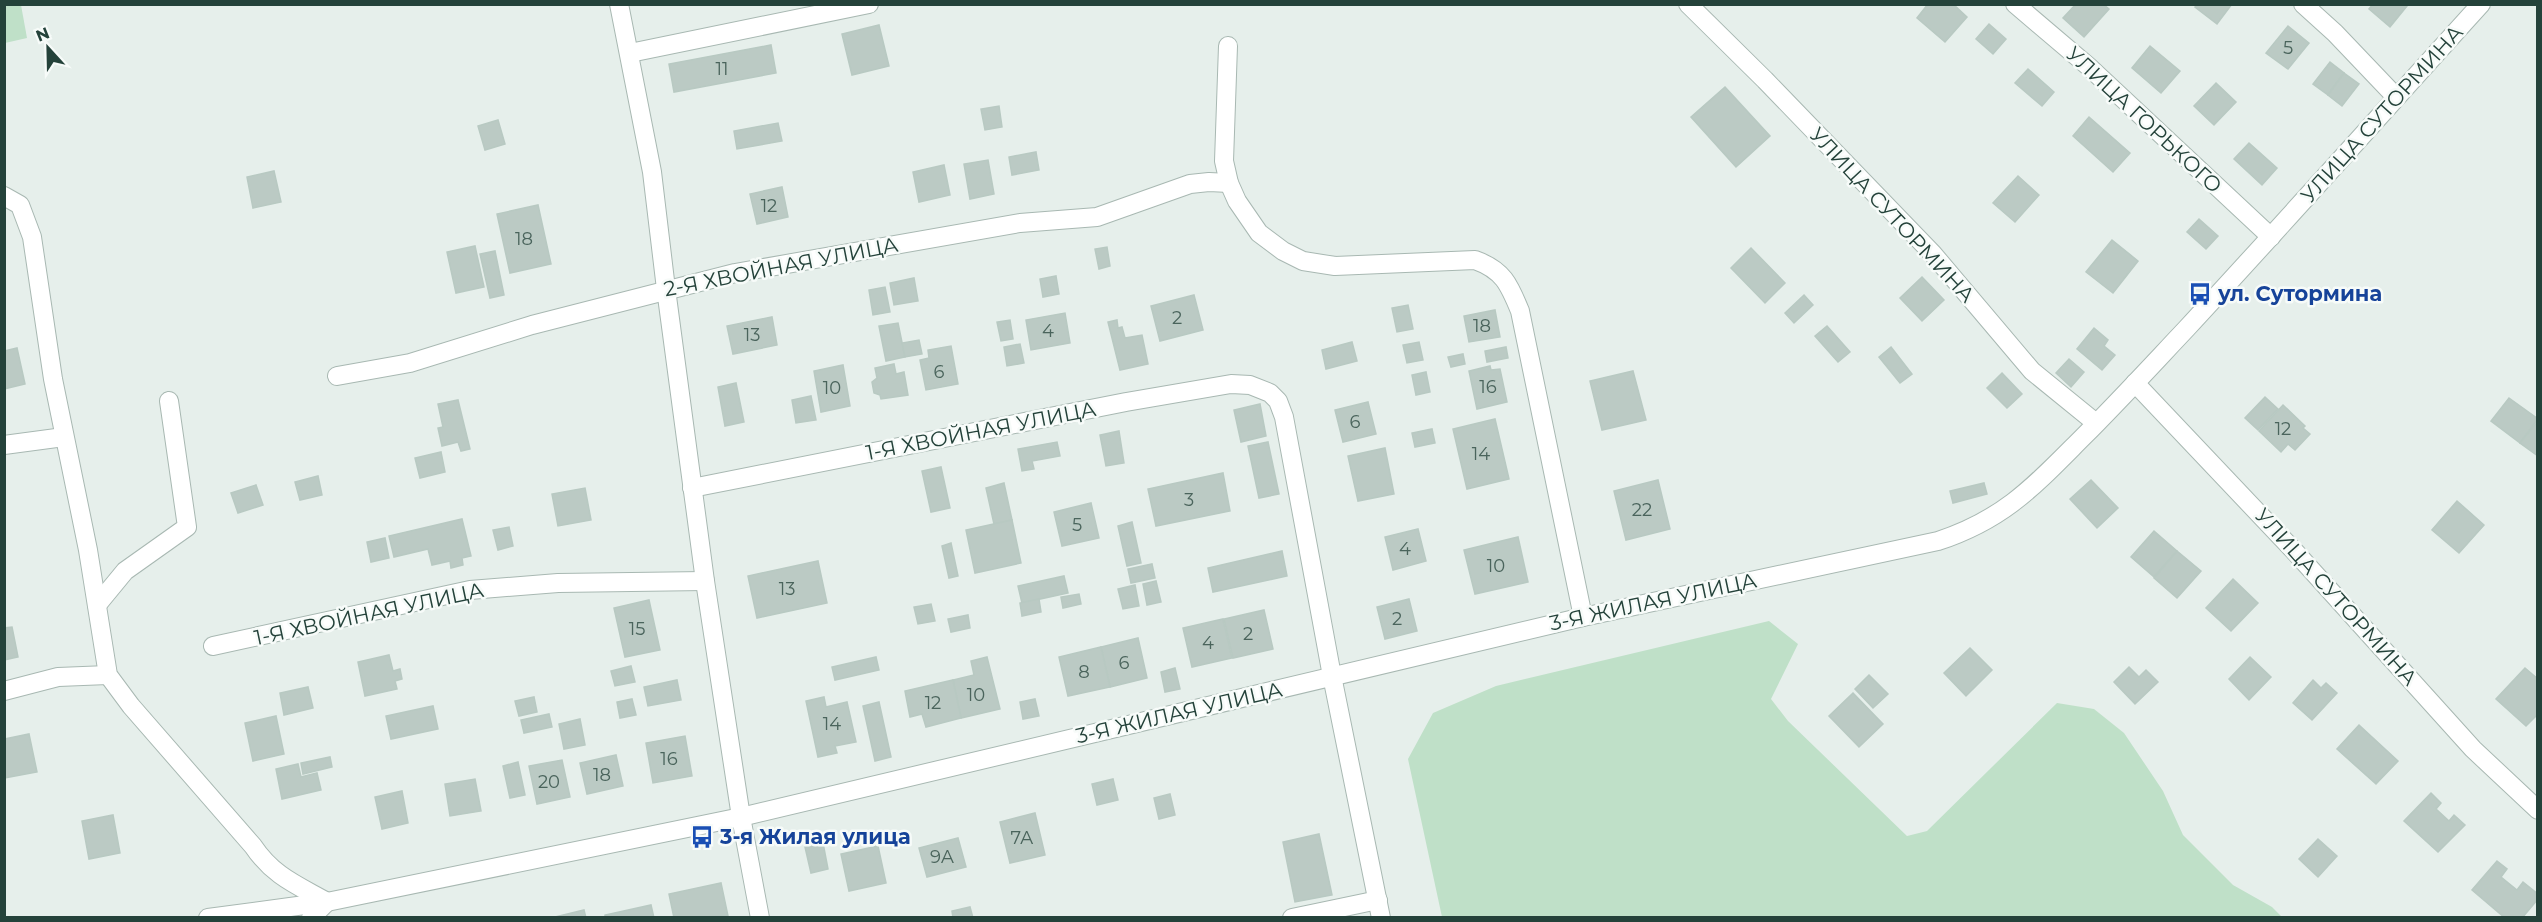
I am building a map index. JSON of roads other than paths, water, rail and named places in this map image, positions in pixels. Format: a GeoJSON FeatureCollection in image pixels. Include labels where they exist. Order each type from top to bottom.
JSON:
{"type":"FeatureCollection","features":[{"type":"Feature","properties":{"kind":"street"},"geometry":{"type":"LineString","coordinates":[[619,4],[652,172],[705,581],[741,816],[760,918]]}},
{"type":"Feature","properties":{"kind":"street"},"geometry":{"type":"LineString","coordinates":[[630,53],[869,4]]}},
{"type":"Feature","properties":{"kind":"street","name":"УЛИЦА СУТОРМИНА"},"geometry":{"type":"LineString","coordinates":[[1688,4],[1927,247],[2032,370],[2096,423]]}},
{"type":"Feature","properties":{"kind":"street","name":"УЛИЦА ГОРЬКОГО"},"geometry":{"type":"LineString","coordinates":[[2015,4],[2088,66],[2271,237]]}},
{"type":"Feature","properties":{"kind":"street"},"geometry":{"type":"LineString","coordinates":[[2303,4],[2335,33],[2396,97]]}},
{"type":"Feature","properties":{"kind":"street","name":"УЛИЦА СУТОРМИНА"},"geometry":{"type":"LineString","coordinates":[[1938,542],[1964,533],[1992,518],[2024,495],[2135,383],[2271,237],[2481,4]]}},
{"type":"Feature","properties":{"kind":"street"},"geometry":{"type":"LineString","coordinates":[[1228,46],[1223,141],[1228,183],[1258,233],[1283,251],[1303,261],[1335,266],[1474,260],[1491,266],[1511,289],[1520,311],[1583,616]]}},
{"type":"Feature","properties":{"kind":"street","name":"2-Я ХВОЙНАЯ УЛИЦА"},"geometry":{"type":"LineString","coordinates":[[337,376],[410,363],[532,324],[735,273],[1020,223],[1097,217],[1190,184],[1228,183]]}},
{"type":"Feature","properties":{"kind":"street"},"geometry":{"type":"LineString","coordinates":[[12,200],[32,237],[64,437],[88,550],[108,675],[131,706],[253,846],[265,864],[327,902],[311,918]]}},
{"type":"Feature","properties":{"kind":"street","name":"УЛИЦА СУТОРМИНА"},"geometry":{"type":"LineString","coordinates":[[2135,383],[2297,554],[2473,749],[2538,810]]}},
{"type":"Feature","properties":{"kind":"street","name":"1-Я ХВОЙНАЯ УЛИЦА"},"geometry":{"type":"LineString","coordinates":[[692,488],[1126,402],[1231,384],[1250,385],[1270,393],[1278,401],[1284,417],[1332,676]]}},
{"type":"Feature","properties":{"kind":"street"},"geometry":{"type":"LineString","coordinates":[[97,605],[125,571],[187,527],[169,401]]}},
{"type":"Feature","properties":{"kind":"street"},"geometry":{"type":"LineString","coordinates":[[4,445],[64,437]]}},
{"type":"Feature","properties":{"kind":"street","name":"3-Я ЖИЛАЯ УЛИЦА"},"geometry":{"type":"LineString","coordinates":[[208,918],[327,902],[741,816],[1583,616],[1938,542]]}},
{"type":"Feature","properties":{"kind":"street","name":"1-Я ХВОЙНАЯ УЛИЦА"},"geometry":{"type":"LineString","coordinates":[[213,646],[470,590],[558,583],[705,581]]}},
{"type":"Feature","properties":{"kind":"street"},"geometry":{"type":"LineString","coordinates":[[4,691],[58,677],[108,675]]}},
{"type":"Feature","properties":{"kind":"street"},"geometry":{"type":"LineString","coordinates":[[1292,918],[1380,909],[1332,676]]}},
{"type":"Feature","properties":{"kind":"place","name":"ул. Сутормина"},"geometry":{"type":"Point","coordinates":[2200,294]}},
{"type":"Feature","properties":{"kind":"place","name":"3-я Жилая улица"},"geometry":{"type":"Point","coordinates":[702,837]}}]}
